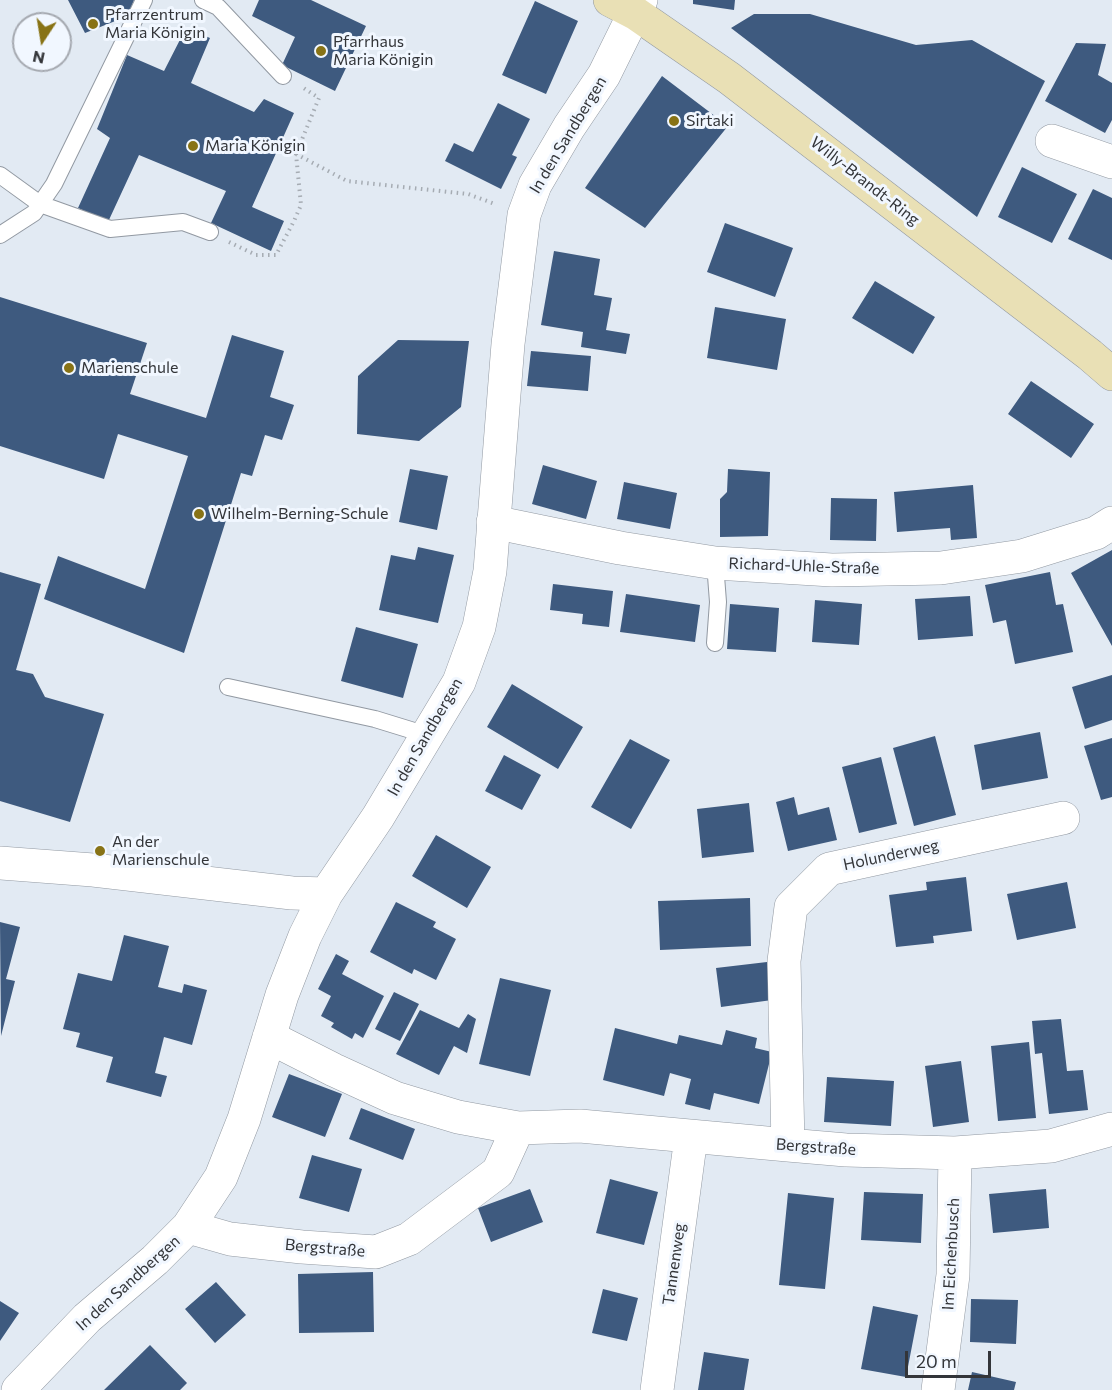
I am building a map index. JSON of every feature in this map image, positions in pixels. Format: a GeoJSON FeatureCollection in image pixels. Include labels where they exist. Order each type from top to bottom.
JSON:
{"type":"FeatureCollection","features":[{"type":"Feature","properties":{"kind":"main road","name":"Willy-Brandt-Ring"},"geometry":{"type":"LineString","coordinates":[[628,4],[752,95],[1090,354],[1112,374]]}},
{"type":"Feature","properties":{"kind":"street","name":"In den Sandbergen"},"geometry":{"type":"LineString","coordinates":[[18,1390],[87,1318],[188,1227],[220,1177],[244,1119],[282,995],[305,936],[327,894],[378,817],[459,682],[479,627],[490,571],[508,344],[524,215],[535,185],[569,127],[604,75],[628,4]]}},
{"type":"Feature","properties":{"kind":"street"},"geometry":{"type":"LineString","coordinates":[[1052,141],[1112,162]]}},
{"type":"Feature","properties":{"kind":"street","name":"Richard-Uhle-Straße"},"geometry":{"type":"LineString","coordinates":[[493,522],[620,548],[715,563],[832,570],[941,568],[1022,556],[1096,533],[1112,523]]}},
{"type":"Feature","properties":{"kind":"street","name":"Holunderweg"},"geometry":{"type":"LineString","coordinates":[[788,1145],[784,961],[791,906],[829,869],[1063,818]]}},
{"type":"Feature","properties":{"kind":"street"},"geometry":{"type":"LineString","coordinates":[[0,863],[93,870],[292,893],[327,894]]}},
{"type":"Feature","properties":{"kind":"street","name":"Bergstraße"},"geometry":{"type":"LineString","coordinates":[[269,1037],[395,1098],[458,1117],[518,1128],[580,1126],[846,1150],[955,1153],[1051,1146],[1112,1128]]}},
{"type":"Feature","properties":{"kind":"street","name":"Bergstraße"},"geometry":{"type":"LineString","coordinates":[[188,1227],[230,1239],[376,1252],[409,1239],[498,1172],[518,1128]]}},
{"type":"Feature","properties":{"kind":"street","name":"Tannenweg"},"geometry":{"type":"LineString","coordinates":[[657,1390],[691,1137]]}},
{"type":"Feature","properties":{"kind":"street","name":"Im Eichenbusch"},"geometry":{"type":"LineString","coordinates":[[938,1390],[953,1275],[955,1153]]}},
{"type":"Feature","properties":{"kind":"lane"},"geometry":{"type":"LineString","coordinates":[[0,235],[34,213],[54,184],[144,0]]}},
{"type":"Feature","properties":{"kind":"lane"},"geometry":{"type":"LineString","coordinates":[[203,0],[218,7],[283,76]]}},
{"type":"Feature","properties":{"kind":"lane"},"geometry":{"type":"LineString","coordinates":[[0,175],[40,204],[110,229],[183,222],[210,232]]}},
{"type":"Feature","properties":{"kind":"lane"},"geometry":{"type":"LineString","coordinates":[[715,563],[718,602],[715,643]]}},
{"type":"Feature","properties":{"kind":"lane"},"geometry":{"type":"LineString","coordinates":[[228,687],[375,719],[427,735]]}},
{"type":"Feature","properties":{"kind":"path"},"geometry":{"type":"LineString","coordinates":[[210,232],[256,255],[276,255],[301,205],[296,154],[319,98],[283,76]]}},
{"type":"Feature","properties":{"kind":"path"},"geometry":{"type":"LineString","coordinates":[[296,154],[347,181],[468,194]]}},
{"type":"Feature","properties":{"kind":"building","name":"Pfarrzentrum Maria Königin"},"geometry":{"type":"Polygon","coordinates":[[[68,0],[134,0],[128,16],[85,33],[68,0]]]}},
{"type":"Feature","properties":{"kind":"building","name":"Pfarrhaus Maria Königin"},"geometry":{"type":"Polygon","coordinates":[[[259,0],[311,0],[366,26],[335,91],[282,65],[295,37],[252,16],[259,0]]]}},
{"type":"Feature","properties":{"kind":"building"},"geometry":{"type":"Polygon","coordinates":[[[693,0],[735,0],[734,10],[693,4],[693,0]]]}},
{"type":"Feature","properties":{"kind":"building"},"geometry":{"type":"Polygon","coordinates":[[[535,1],[578,21],[546,94],[502,75],[535,1]]]}},
{"type":"Feature","properties":{"kind":"building"},"geometry":{"type":"Polygon","coordinates":[[[754,14],[810,14],[916,45],[972,40],[1045,81],[977,217],[731,28],[754,14]]]}},
{"type":"Feature","properties":{"kind":"building","name":"Maria Königin"},"geometry":{"type":"Polygon","coordinates":[[[186,28],[210,38],[191,83],[254,112],[264,99],[294,113],[252,207],[284,221],[271,251],[211,223],[226,191],[139,155],[108,222],[78,208],[110,138],[97,129],[127,55],[164,71],[186,28]]]}},
{"type":"Feature","properties":{"kind":"building"},"geometry":{"type":"Polygon","coordinates":[[[1076,43],[1106,44],[1098,75],[1112,83],[1112,120],[1105,133],[1045,101],[1076,43]]]}},
{"type":"Feature","properties":{"kind":"building"},"geometry":{"type":"Polygon","coordinates":[[[662,76],[728,126],[645,228],[585,188],[662,76]]]}},
{"type":"Feature","properties":{"kind":"building"},"geometry":{"type":"Polygon","coordinates":[[[498,103],[530,119],[512,155],[517,157],[501,189],[445,161],[454,143],[473,152],[498,103]]]}},
{"type":"Feature","properties":{"kind":"building"},"geometry":{"type":"Polygon","coordinates":[[[1022,167],[1077,194],[1052,243],[998,217],[1022,167]]]}},
{"type":"Feature","properties":{"kind":"building"},"geometry":{"type":"Polygon","coordinates":[[[1093,189],[1112,198],[1112,260],[1068,239],[1093,189]]]}},
{"type":"Feature","properties":{"kind":"building"},"geometry":{"type":"Polygon","coordinates":[[[725,223],[793,248],[775,297],[707,272],[725,223]]]}},
{"type":"Feature","properties":{"kind":"building"},"geometry":{"type":"Polygon","coordinates":[[[554,251],[600,259],[594,295],[612,298],[606,330],[630,334],[626,354],[581,347],[583,332],[541,325],[554,251]]]}},
{"type":"Feature","properties":{"kind":"building"},"geometry":{"type":"Polygon","coordinates":[[[875,281],[935,317],[913,354],[852,318],[875,281]]]}},
{"type":"Feature","properties":{"kind":"building"},"geometry":{"type":"Polygon","coordinates":[[[0,297],[147,343],[130,394],[206,418],[232,335],[284,351],[270,397],[294,405],[282,440],[265,435],[252,476],[241,473],[184,653],[44,599],[58,556],[145,589],[188,456],[118,434],[104,479],[0,446],[0,297]]]}},
{"type":"Feature","properties":{"kind":"building"},"geometry":{"type":"Polygon","coordinates":[[[715,307],[786,319],[777,370],[707,358],[715,307]]]}},
{"type":"Feature","properties":{"kind":"building"},"geometry":{"type":"Polygon","coordinates":[[[398,340],[469,341],[461,407],[419,441],[357,434],[358,376],[398,340]]]}},
{"type":"Feature","properties":{"kind":"building"},"geometry":{"type":"Polygon","coordinates":[[[531,351],[591,356],[588,391],[527,386],[531,351]]]}},
{"type":"Feature","properties":{"kind":"building"},"geometry":{"type":"Polygon","coordinates":[[[1031,381],[1094,424],[1071,458],[1008,414],[1031,381]]]}},
{"type":"Feature","properties":{"kind":"building"},"geometry":{"type":"Polygon","coordinates":[[[543,465],[597,481],[586,519],[532,504],[543,465]]]}},
{"type":"Feature","properties":{"kind":"building"},"geometry":{"type":"Polygon","coordinates":[[[410,469],[448,476],[437,530],[399,522],[410,469]]]}},
{"type":"Feature","properties":{"kind":"building"},"geometry":{"type":"Polygon","coordinates":[[[728,469],[770,472],[768,536],[720,537],[720,499],[727,492],[728,469]]]}},
{"type":"Feature","properties":{"kind":"building"},"geometry":{"type":"Polygon","coordinates":[[[624,482],[677,493],[670,529],[617,519],[624,482]]]}},
{"type":"Feature","properties":{"kind":"building"},"geometry":{"type":"Polygon","coordinates":[[[973,485],[977,538],[951,540],[950,528],[897,532],[894,492],[973,485]]]}},
{"type":"Feature","properties":{"kind":"building"},"geometry":{"type":"Polygon","coordinates":[[[831,498],[877,499],[876,541],[830,540],[831,498]]]}},
{"type":"Feature","properties":{"kind":"building"},"geometry":{"type":"Polygon","coordinates":[[[418,547],[454,555],[438,623],[379,610],[391,555],[415,560],[418,547]]]}},
{"type":"Feature","properties":{"kind":"building"},"geometry":{"type":"Polygon","coordinates":[[[1112,550],[1112,646],[1071,573],[1112,550]]]}},
{"type":"Feature","properties":{"kind":"building"},"geometry":{"type":"Polygon","coordinates":[[[0,572],[41,584],[16,670],[33,674],[45,697],[104,714],[70,822],[0,801],[0,572]]]}},
{"type":"Feature","properties":{"kind":"building"},"geometry":{"type":"Polygon","coordinates":[[[1050,572],[1056,605],[1063,604],[1073,652],[1015,664],[1006,620],[993,623],[985,585],[1050,572]]]}},
{"type":"Feature","properties":{"kind":"building"},"geometry":{"type":"Polygon","coordinates":[[[553,584],[613,591],[609,627],[582,624],[583,614],[550,610],[553,584]]]}},
{"type":"Feature","properties":{"kind":"building"},"geometry":{"type":"Polygon","coordinates":[[[626,594],[700,605],[695,642],[620,632],[626,594]]]}},
{"type":"Feature","properties":{"kind":"building"},"geometry":{"type":"Polygon","coordinates":[[[970,596],[973,636],[918,640],[915,599],[970,596]]]}},
{"type":"Feature","properties":{"kind":"building"},"geometry":{"type":"Polygon","coordinates":[[[815,600],[862,604],[859,645],[812,642],[815,600]]]}},
{"type":"Feature","properties":{"kind":"building"},"geometry":{"type":"Polygon","coordinates":[[[730,604],[779,608],[776,652],[727,649],[730,604]]]}},
{"type":"Feature","properties":{"kind":"building"},"geometry":{"type":"Polygon","coordinates":[[[356,627],[418,644],[403,698],[341,681],[356,627]]]}},
{"type":"Feature","properties":{"kind":"building"},"geometry":{"type":"Polygon","coordinates":[[[1112,675],[1112,720],[1085,729],[1072,687],[1112,675]]]}},
{"type":"Feature","properties":{"kind":"building"},"geometry":{"type":"Polygon","coordinates":[[[512,684],[583,727],[558,769],[487,727],[512,684]]]}},
{"type":"Feature","properties":{"kind":"building"},"geometry":{"type":"Polygon","coordinates":[[[1040,732],[1048,778],[982,790],[974,745],[1040,732]]]}},
{"type":"Feature","properties":{"kind":"building"},"geometry":{"type":"Polygon","coordinates":[[[935,736],[956,815],[914,826],[893,748],[935,736]]]}},
{"type":"Feature","properties":{"kind":"building"},"geometry":{"type":"Polygon","coordinates":[[[1112,738],[1112,797],[1101,800],[1084,746],[1112,738]]]}},
{"type":"Feature","properties":{"kind":"building"},"geometry":{"type":"Polygon","coordinates":[[[630,739],[670,760],[631,829],[591,807],[630,739]]]}},
{"type":"Feature","properties":{"kind":"building"},"geometry":{"type":"Polygon","coordinates":[[[504,755],[541,775],[522,810],[485,791],[504,755]]]}},
{"type":"Feature","properties":{"kind":"building"},"geometry":{"type":"Polygon","coordinates":[[[881,757],[897,824],[859,833],[842,767],[881,757]]]}},
{"type":"Feature","properties":{"kind":"building"},"geometry":{"type":"Polygon","coordinates":[[[794,797],[798,815],[829,807],[837,840],[788,851],[776,802],[794,797]]]}},
{"type":"Feature","properties":{"kind":"building"},"geometry":{"type":"Polygon","coordinates":[[[749,803],[754,852],[702,858],[697,809],[749,803]]]}},
{"type":"Feature","properties":{"kind":"building"},"geometry":{"type":"Polygon","coordinates":[[[436,835],[491,867],[467,908],[412,876],[436,835]]]}},
{"type":"Feature","properties":{"kind":"building"},"geometry":{"type":"Polygon","coordinates":[[[966,877],[972,931],[933,936],[934,943],[896,947],[889,895],[927,890],[926,882],[966,877]]]}},
{"type":"Feature","properties":{"kind":"building"},"geometry":{"type":"Polygon","coordinates":[[[1067,882],[1076,928],[1017,940],[1007,894],[1067,882]]]}},
{"type":"Feature","properties":{"kind":"building"},"geometry":{"type":"Polygon","coordinates":[[[750,898],[751,946],[660,950],[658,901],[750,898]]]}},
{"type":"Feature","properties":{"kind":"building"},"geometry":{"type":"Polygon","coordinates":[[[396,902],[436,922],[433,927],[456,939],[436,980],[414,969],[412,974],[370,952],[396,902]]]}},
{"type":"Feature","properties":{"kind":"building"},"geometry":{"type":"Polygon","coordinates":[[[0,922],[20,927],[6,979],[15,981],[1,1036],[0,922]]]}},
{"type":"Feature","properties":{"kind":"building"},"geometry":{"type":"Polygon","coordinates":[[[124,935],[169,946],[158,987],[182,993],[184,984],[207,990],[192,1045],[164,1037],[155,1073],[167,1076],[161,1097],[106,1082],[113,1057],[76,1047],[80,1033],[63,1029],[78,973],[112,981],[124,935]]]}},
{"type":"Feature","properties":{"kind":"building"},"geometry":{"type":"Polygon","coordinates":[[[336,954],[349,961],[342,974],[384,996],[363,1038],[355,1033],[352,1039],[331,1027],[334,1023],[321,1016],[331,996],[318,989],[336,954]]]}},
{"type":"Feature","properties":{"kind":"building"},"geometry":{"type":"Polygon","coordinates":[[[767,962],[772,1000],[721,1007],[716,968],[767,962]]]}},
{"type":"Feature","properties":{"kind":"building"},"geometry":{"type":"Polygon","coordinates":[[[500,978],[551,990],[530,1076],[479,1064],[500,978]]]}},
{"type":"Feature","properties":{"kind":"building"},"geometry":{"type":"Polygon","coordinates":[[[394,992],[419,1004],[400,1041],[375,1029],[394,992]]]}},
{"type":"Feature","properties":{"kind":"building"},"geometry":{"type":"Polygon","coordinates":[[[420,1010],[459,1028],[468,1014],[476,1019],[467,1053],[454,1046],[439,1075],[396,1054],[420,1010]]]}},
{"type":"Feature","properties":{"kind":"building"},"geometry":{"type":"Polygon","coordinates":[[[1061,1019],[1067,1071],[1083,1070],[1088,1110],[1049,1114],[1042,1053],[1035,1054],[1032,1021],[1061,1019]]]}},
{"type":"Feature","properties":{"kind":"building"},"geometry":{"type":"Polygon","coordinates":[[[615,1028],[677,1044],[679,1035],[722,1045],[726,1030],[757,1038],[755,1048],[772,1052],[759,1104],[714,1093],[710,1110],[685,1104],[691,1079],[670,1073],[664,1096],[603,1080],[615,1028]]]}},
{"type":"Feature","properties":{"kind":"building"},"geometry":{"type":"Polygon","coordinates":[[[1029,1042],[1036,1118],[998,1121],[991,1046],[1029,1042]]]}},
{"type":"Feature","properties":{"kind":"building"},"geometry":{"type":"Polygon","coordinates":[[[961,1061],[969,1122],[933,1127],[925,1066],[961,1061]]]}},
{"type":"Feature","properties":{"kind":"building"},"geometry":{"type":"Polygon","coordinates":[[[289,1074],[342,1094],[325,1137],[272,1117],[289,1074]]]}},
{"type":"Feature","properties":{"kind":"building"},"geometry":{"type":"Polygon","coordinates":[[[827,1077],[894,1081],[891,1126],[824,1122],[827,1077]]]}},
{"type":"Feature","properties":{"kind":"building"},"geometry":{"type":"Polygon","coordinates":[[[361,1108],[415,1129],[403,1160],[349,1139],[361,1108]]]}},
{"type":"Feature","properties":{"kind":"building"},"geometry":{"type":"Polygon","coordinates":[[[312,1155],[362,1169],[349,1212],[299,1198],[312,1155]]]}},
{"type":"Feature","properties":{"kind":"building"},"geometry":{"type":"Polygon","coordinates":[[[610,1179],[658,1192],[644,1245],[596,1233],[610,1179]]]}},
{"type":"Feature","properties":{"kind":"building"},"geometry":{"type":"Polygon","coordinates":[[[530,1189],[543,1222],[491,1242],[478,1208],[530,1189]]]}},
{"type":"Feature","properties":{"kind":"building"},"geometry":{"type":"Polygon","coordinates":[[[1046,1189],[1049,1228],[993,1233],[989,1194],[1046,1189]]]}},
{"type":"Feature","properties":{"kind":"building"},"geometry":{"type":"Polygon","coordinates":[[[864,1192],[923,1194],[921,1243],[861,1240],[864,1192]]]}},
{"type":"Feature","properties":{"kind":"building"},"geometry":{"type":"Polygon","coordinates":[[[788,1193],[834,1198],[825,1289],[779,1285],[788,1193]]]}},
{"type":"Feature","properties":{"kind":"building"},"geometry":{"type":"Polygon","coordinates":[[[373,1272],[374,1332],[299,1333],[298,1274],[373,1272]]]}},
{"type":"Feature","properties":{"kind":"building"},"geometry":{"type":"Polygon","coordinates":[[[216,1282],[246,1315],[215,1343],[185,1309],[216,1282]]]}},
{"type":"Feature","properties":{"kind":"building"},"geometry":{"type":"Polygon","coordinates":[[[603,1289],[638,1298],[627,1341],[592,1333],[603,1289]]]}},
{"type":"Feature","properties":{"kind":"building"},"geometry":{"type":"Polygon","coordinates":[[[971,1299],[1018,1300],[1016,1344],[970,1342],[971,1299]]]}},
{"type":"Feature","properties":{"kind":"building"},"geometry":{"type":"Polygon","coordinates":[[[0,1301],[19,1313],[0,1341],[0,1301]]]}},
{"type":"Feature","properties":{"kind":"building"},"geometry":{"type":"Polygon","coordinates":[[[873,1306],[918,1315],[906,1377],[861,1369],[873,1306]]]}},
{"type":"Feature","properties":{"kind":"building"},"geometry":{"type":"Polygon","coordinates":[[[150,1345],[187,1383],[180,1390],[104,1390],[150,1345]]]}},
{"type":"Feature","properties":{"kind":"building"},"geometry":{"type":"Polygon","coordinates":[[[704,1352],[749,1359],[744,1390],[698,1390],[704,1352]]]}},
{"type":"Feature","properties":{"kind":"building"},"geometry":{"type":"Polygon","coordinates":[[[972,1372],[1016,1382],[1014,1390],[968,1390],[972,1372]]]}},
{"type":"Feature","properties":{"kind":"place","name":"Pfarrzentrum Maria Königin"},"geometry":{"type":"Point","coordinates":[93,24]}},
{"type":"Feature","properties":{"kind":"place","name":"Pfarrhaus Maria Königin"},"geometry":{"type":"Point","coordinates":[321,51]}},
{"type":"Feature","properties":{"kind":"place","name":"Sirtaki"},"geometry":{"type":"Point","coordinates":[674,121]}},
{"type":"Feature","properties":{"kind":"place","name":"Maria Königin"},"geometry":{"type":"Point","coordinates":[193,146]}},
{"type":"Feature","properties":{"kind":"place","name":"Marienschule"},"geometry":{"type":"Point","coordinates":[69,368]}},
{"type":"Feature","properties":{"kind":"place","name":"Wilhelm-Berning-Schule"},"geometry":{"type":"Point","coordinates":[199,514]}},
{"type":"Feature","properties":{"kind":"place","name":"An der Marienschule"},"geometry":{"type":"Point","coordinates":[100,851]}}]}
